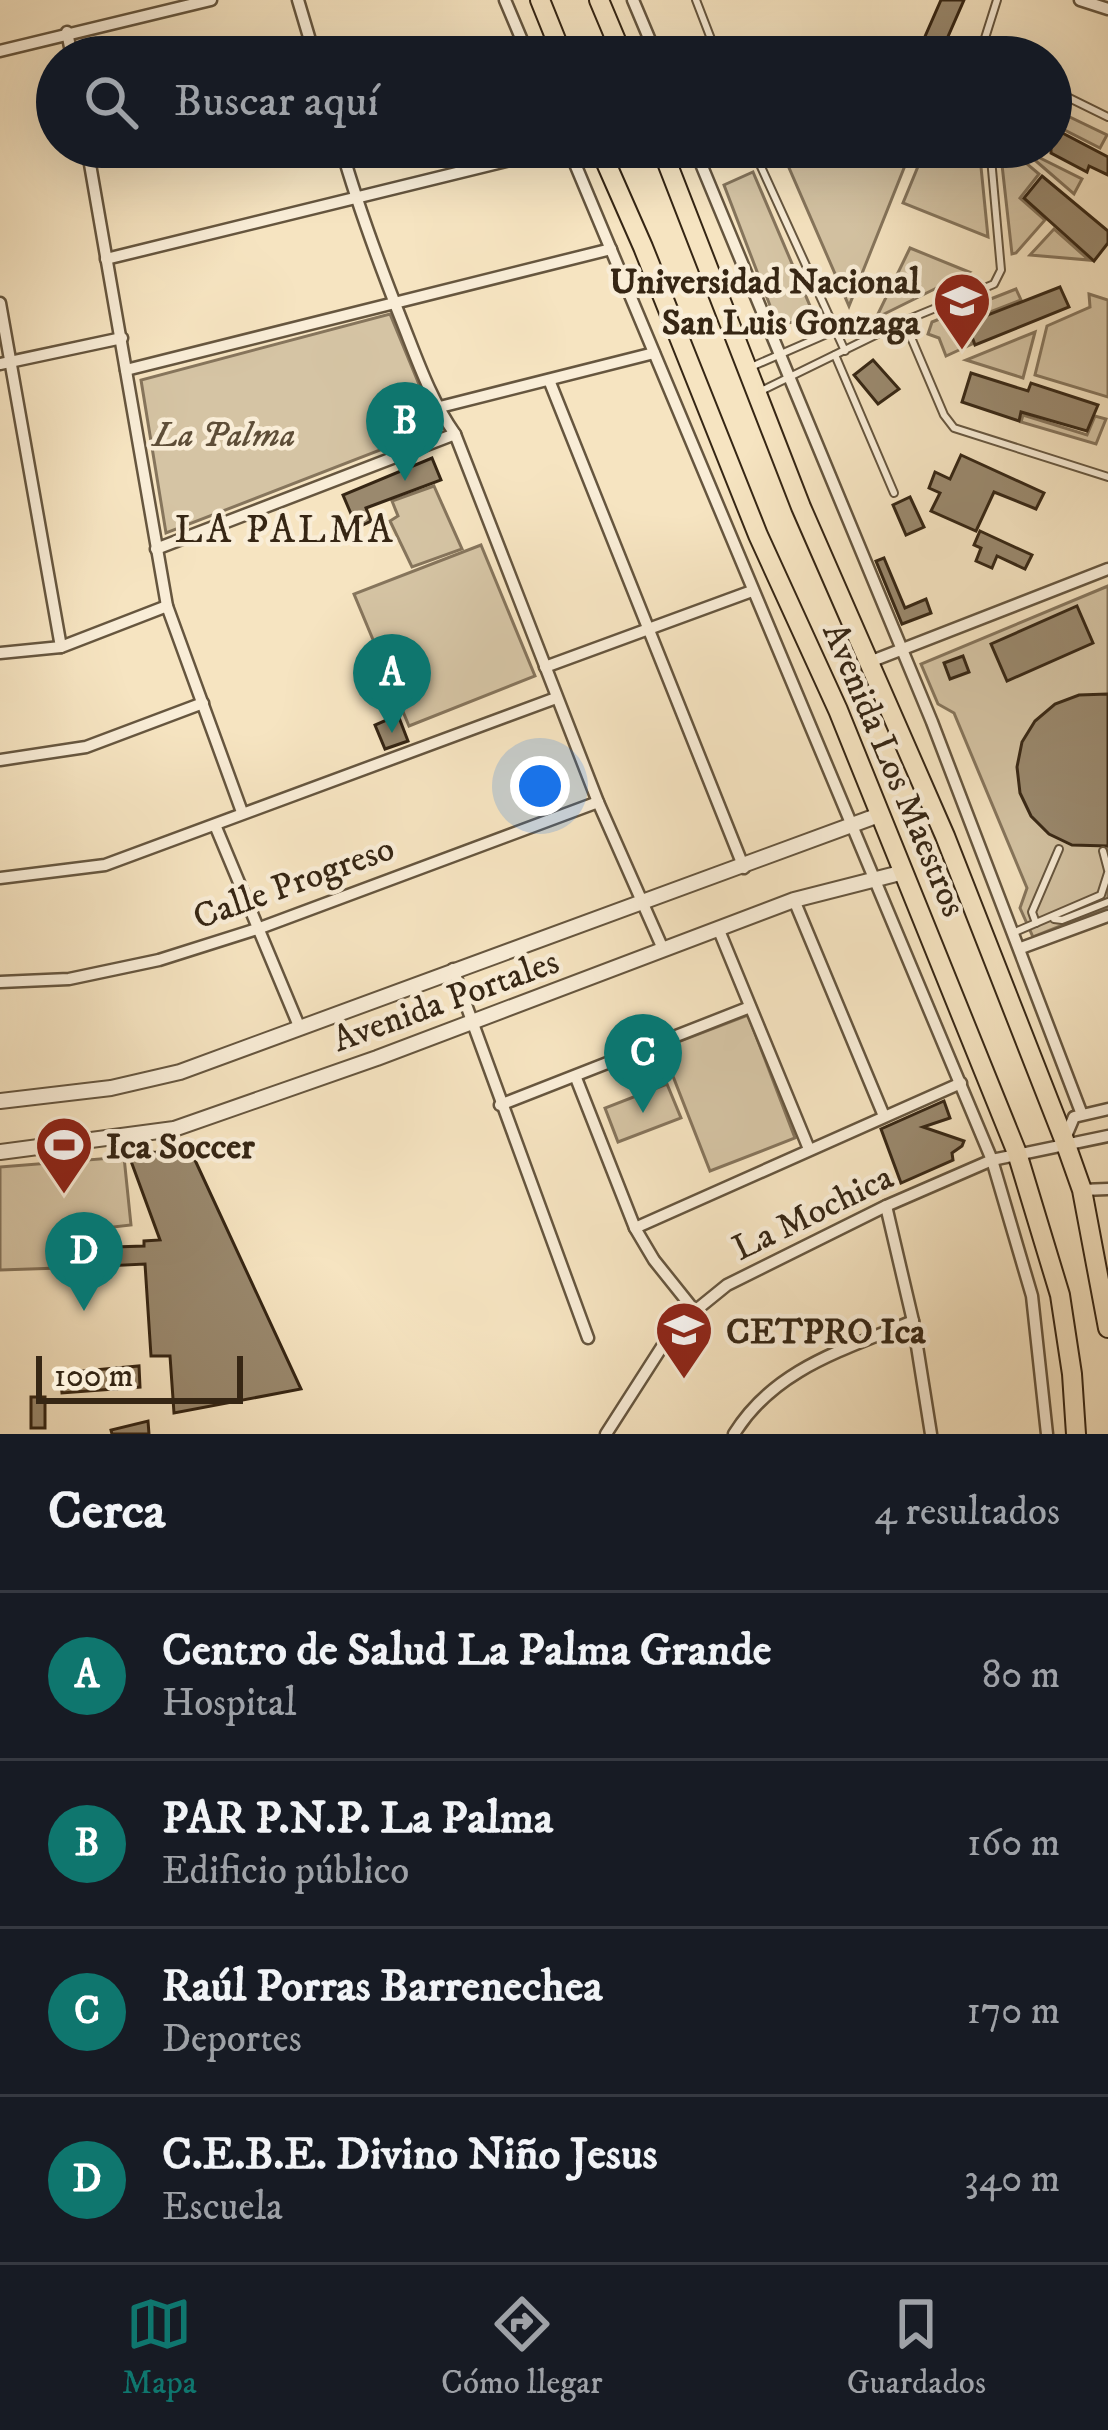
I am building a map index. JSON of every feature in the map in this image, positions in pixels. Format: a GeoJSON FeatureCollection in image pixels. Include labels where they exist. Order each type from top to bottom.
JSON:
{"type":"FeatureCollection","features":[{"type":"Feature","properties":{"kind":"highway"},"geometry":{"type":"LineString","coordinates":[[541,0],[555,36]]}},
{"type":"Feature","properties":{"kind":"highway"},"geometry":{"type":"LineString","coordinates":[[599,0],[614,36]]}},
{"type":"Feature","properties":{"kind":"highway","name":"Avenida Los Maestros"},"geometry":{"type":"LineString","coordinates":[[608,168],[758,535],[838,710],[1018,1153],[1060,1295],[1076,1434]]}},
{"type":"Feature","properties":{"kind":"highway","name":"Avenida Los Maestros"},"geometry":{"type":"LineString","coordinates":[[669,168],[801,507],[945,836],[1065,1142],[1082,1190],[1108,1328]]}},
{"type":"Feature","properties":{"kind":"street"},"geometry":{"type":"LineString","coordinates":[[54,36],[211,0]]}},
{"type":"Feature","properties":{"kind":"street"},"geometry":{"type":"LineString","coordinates":[[298,0],[309,36]]}},
{"type":"Feature","properties":{"kind":"street"},"geometry":{"type":"LineString","coordinates":[[505,0],[521,36]]}},
{"type":"Feature","properties":{"kind":"street"},"geometry":{"type":"LineString","coordinates":[[633,0],[648,36]]}},
{"type":"Feature","properties":{"kind":"street"},"geometry":{"type":"LineString","coordinates":[[1080,0],[1108,9]]}},
{"type":"Feature","properties":{"kind":"street"},"geometry":{"type":"LineString","coordinates":[[68,32],[69,36]]}},
{"type":"Feature","properties":{"kind":"street"},"geometry":{"type":"LineString","coordinates":[[0,51],[36,41]]}},
{"type":"Feature","properties":{"kind":"street"},"geometry":{"type":"LineString","coordinates":[[92,168],[167,605],[242,812]]}},
{"type":"Feature","properties":{"kind":"street"},"geometry":{"type":"LineString","coordinates":[[347,168],[436,408],[455,434],[598,802],[663,949]]}},
{"type":"Feature","properties":{"kind":"street"},"geometry":{"type":"LineString","coordinates":[[106,259],[482,168]]}},
{"type":"Feature","properties":{"kind":"street"},"geometry":{"type":"LineString","coordinates":[[574,168],[992,1160],[1032,1296],[1047,1434]]}},
{"type":"Feature","properties":{"kind":"street"},"geometry":{"type":"LineString","coordinates":[[703,168],[1022,948],[1081,1112]]}},
{"type":"Feature","properties":{"kind":"street"},"geometry":{"type":"LineString","coordinates":[[126,370],[611,249]]}},
{"type":"Feature","properties":{"kind":"street"},"geometry":{"type":"LineString","coordinates":[[0,303],[5,363],[61,646]]}},
{"type":"Feature","properties":{"kind":"street"},"geometry":{"type":"LineString","coordinates":[[5,363],[122,338]]}},
{"type":"Feature","properties":{"kind":"street"},"geometry":{"type":"LineString","coordinates":[[436,408],[654,352]]}},
{"type":"Feature","properties":{"kind":"street"},"geometry":{"type":"LineString","coordinates":[[549,380],[744,868]]}},
{"type":"Feature","properties":{"kind":"street"},"geometry":{"type":"LineString","coordinates":[[156,549],[455,434]]}},
{"type":"Feature","properties":{"kind":"street"},"geometry":{"type":"LineString","coordinates":[[872,662],[1108,569]]}},
{"type":"Feature","properties":{"kind":"street"},"geometry":{"type":"LineString","coordinates":[[545,667],[752,591]]}},
{"type":"Feature","properties":{"kind":"street"},"geometry":{"type":"LineString","coordinates":[[0,653],[61,646],[167,605]]}},
{"type":"Feature","properties":{"kind":"street"},"geometry":{"type":"LineString","coordinates":[[0,878],[105,865],[556,698]]}},
{"type":"Feature","properties":{"kind":"street"},"geometry":{"type":"LineString","coordinates":[[0,760],[86,747],[203,703]]}},
{"type":"Feature","properties":{"kind":"street","name":"Calle Progreso"},"geometry":{"type":"LineString","coordinates":[[0,982],[69,979],[131,968],[260,928],[598,802]]}},
{"type":"Feature","properties":{"kind":"street","name":"Avenida Portales"},"geometry":{"type":"LineString","coordinates":[[0,1101],[180,1072],[879,815]]}},
{"type":"Feature","properties":{"kind":"street"},"geometry":{"type":"LineString","coordinates":[[214,825],[299,1026]]}},
{"type":"Feature","properties":{"kind":"street","name":"Avenida Portales"},"geometry":{"type":"LineString","coordinates":[[0,1152],[173,1129],[794,900],[904,872]]}},
{"type":"Feature","properties":{"kind":"street"},"geometry":{"type":"LineString","coordinates":[[794,900],[884,1116]]}},
{"type":"Feature","properties":{"kind":"street"},"geometry":{"type":"LineString","coordinates":[[1022,948],[1108,916]]}},
{"type":"Feature","properties":{"kind":"street"},"geometry":{"type":"LineString","coordinates":[[718,928],[809,1149]]}},
{"type":"Feature","properties":{"kind":"street"},"geometry":{"type":"LineString","coordinates":[[453,969],[588,1338]]}},
{"type":"Feature","properties":{"kind":"street"},"geometry":{"type":"LineString","coordinates":[[500,1105],[750,1007]]}},
{"type":"Feature","properties":{"kind":"street"},"geometry":{"type":"LineString","coordinates":[[576,1078],[635,1228],[694,1310]]}},
{"type":"Feature","properties":{"kind":"street"},"geometry":{"type":"LineString","coordinates":[[635,1228],[961,1083]]}},
{"type":"Feature","properties":{"kind":"street"},"geometry":{"type":"LineString","coordinates":[[1065,1142],[1068,1125],[1081,1112],[1108,1109]]}},
{"type":"Feature","properties":{"kind":"street","name":"La Mochica"},"geometry":{"type":"LineString","coordinates":[[606,1434],[663,1342],[694,1310],[750,1273],[992,1160],[1108,1136]]}},
{"type":"Feature","properties":{"kind":"street"},"geometry":{"type":"LineString","coordinates":[[1082,1190],[1108,1189]]}},
{"type":"Feature","properties":{"kind":"street"},"geometry":{"type":"LineString","coordinates":[[886,1206],[913,1321],[931,1434]]}},
{"type":"Feature","properties":{"kind":"street"},"geometry":{"type":"LineString","coordinates":[[734,1434],[762,1396],[785,1378],[913,1321]]}},
{"type":"Feature","properties":{"kind":"lane"},"geometry":{"type":"LineString","coordinates":[[696,0],[710,36]]}},
{"type":"Feature","properties":{"kind":"lane"},"geometry":{"type":"LineString","coordinates":[[987,36],[997,0]]}},
{"type":"Feature","properties":{"kind":"lane"},"geometry":{"type":"LineString","coordinates":[[1072,99],[1108,117]]}},
{"type":"Feature","properties":{"kind":"lane"},"geometry":{"type":"LineString","coordinates":[[762,168],[845,351]]}},
{"type":"Feature","properties":{"kind":"lane"},"geometry":{"type":"LineString","coordinates":[[759,392],[904,321],[990,287],[1000,276],[992,168]]}},
{"type":"Feature","properties":{"kind":"lane"},"geometry":{"type":"LineString","coordinates":[[904,321],[944,416],[954,428],[1108,477]]}},
{"type":"Feature","properties":{"kind":"lane"},"geometry":{"type":"LineString","coordinates":[[749,368],[836,330]]}},
{"type":"Feature","properties":{"kind":"lane"},"geometry":{"type":"LineString","coordinates":[[835,355],[894,493]]}},
{"type":"Feature","properties":{"kind":"lane"},"geometry":{"type":"LineString","coordinates":[[1036,924],[1032,912],[1059,849]]}},
{"type":"Feature","properties":{"kind":"lane"},"geometry":{"type":"LineString","coordinates":[[1015,932],[1102,895],[1108,872],[1103,851]]}},
{"type":"Feature","properties":{"kind":"lane"},"geometry":{"type":"LineString","coordinates":[[1050,918],[1062,920],[1108,902]]}},
{"type":"Feature","properties":{"kind":"green space"},"geometry":{"type":"Polygon","coordinates":[[[1072,118],[1107,135],[1100,148],[1072,134],[1072,118]]]}},
{"type":"Feature","properties":{"kind":"green space"},"geometry":{"type":"Polygon","coordinates":[[[789,168],[904,168],[849,306],[789,168]]]}},
{"type":"Feature","properties":{"kind":"green space"},"geometry":{"type":"Polygon","coordinates":[[[917,168],[981,168],[988,237],[903,203],[917,168]]]}},
{"type":"Feature","properties":{"kind":"green space"},"geometry":{"type":"Polygon","coordinates":[[[1002,168],[1032,168],[1039,174],[1020,198],[1045,220],[1012,254],[1002,168]]]}},
{"type":"Feature","properties":{"kind":"green space"},"geometry":{"type":"Polygon","coordinates":[[[1044,168],[1060,168],[1082,179],[1074,194],[1044,168]]]}},
{"type":"Feature","properties":{"kind":"green space"},"geometry":{"type":"Polygon","coordinates":[[[753,172],[816,320],[777,324],[724,185],[753,172]]]}},
{"type":"Feature","properties":{"kind":"green space"},"geometry":{"type":"Polygon","coordinates":[[[1054,229],[1089,260],[1030,255],[1054,229]]]}},
{"type":"Feature","properties":{"kind":"green space"},"geometry":{"type":"Polygon","coordinates":[[[910,248],[969,272],[876,318],[910,248]]]}},
{"type":"Feature","properties":{"kind":"green space"},"geometry":{"type":"Polygon","coordinates":[[[1016,289],[1021,300],[964,322],[972,344],[946,356],[939,338],[928,334],[932,322],[1016,289]]]}},
{"type":"Feature","properties":{"kind":"green space"},"geometry":{"type":"Polygon","coordinates":[[[1089,294],[1108,300],[1108,397],[1035,375],[1047,326],[1090,307],[1089,294]]]}},
{"type":"Feature","properties":{"kind":"green space","name":"La Palma"},"geometry":{"type":"Polygon","coordinates":[[[390,314],[437,428],[166,533],[141,380],[390,314]]]}},
{"type":"Feature","properties":{"kind":"green space"},"geometry":{"type":"Polygon","coordinates":[[[1035,332],[1023,378],[966,360],[1035,332]]]}},
{"type":"Feature","properties":{"kind":"green space"},"geometry":{"type":"Polygon","coordinates":[[[1023,415],[1087,435],[1095,416],[1106,419],[1096,444],[1021,422],[1023,415]]]}},
{"type":"Feature","properties":{"kind":"green space"},"geometry":{"type":"Polygon","coordinates":[[[434,486],[462,549],[412,567],[390,521],[398,516],[392,501],[434,486]]]}},
{"type":"Feature","properties":{"kind":"green space"},"geometry":{"type":"Polygon","coordinates":[[[481,545],[535,676],[409,726],[354,594],[481,545]]]}},
{"type":"Feature","properties":{"kind":"green space"},"geometry":{"type":"Polygon","coordinates":[[[1108,586],[1108,907],[1033,937],[1020,908],[1027,888],[954,713],[938,704],[921,664],[1108,586]]]}},
{"type":"Feature","properties":{"kind":"green space"},"geometry":{"type":"Polygon","coordinates":[[[748,1015],[795,1138],[710,1171],[662,1048],[748,1015]]]}},
{"type":"Feature","properties":{"kind":"green space"},"geometry":{"type":"Polygon","coordinates":[[[667,1084],[681,1118],[618,1142],[605,1108],[667,1084]]]}},
{"type":"Feature","properties":{"kind":"green space","name":"Ica Soccer"},"geometry":{"type":"Polygon","coordinates":[[[124,1157],[131,1225],[60,1233],[59,1268],[0,1270],[0,1167],[124,1157]]]}},
{"type":"Feature","properties":{"kind":"building"},"geometry":{"type":"Polygon","coordinates":[[[941,0],[964,0],[948,36],[925,36],[941,0]]]}},
{"type":"Feature","properties":{"kind":"building"},"geometry":{"type":"Polygon","coordinates":[[[1072,138],[1108,157],[1108,175],[1089,166],[1087,172],[1072,164],[1072,138]]]}},
{"type":"Feature","properties":{"kind":"building"},"geometry":{"type":"Polygon","coordinates":[[[1042,176],[1108,231],[1108,243],[1094,261],[1024,198],[1042,176]]]}},
{"type":"Feature","properties":{"kind":"building"},"geometry":{"type":"Polygon","coordinates":[[[1060,287],[1069,307],[975,345],[967,323],[1060,287]]]}},
{"type":"Feature","properties":{"kind":"building"},"geometry":{"type":"Polygon","coordinates":[[[873,360],[899,389],[878,404],[854,375],[873,360]]]}},
{"type":"Feature","properties":{"kind":"building"},"geometry":{"type":"Polygon","coordinates":[[[971,373],[1028,391],[1031,383],[1098,405],[1087,431],[1021,412],[1019,421],[962,402],[971,373]]]}},
{"type":"Feature","properties":{"kind":"building"},"geometry":{"type":"Polygon","coordinates":[[[961,455],[1044,493],[1036,509],[994,492],[976,531],[931,511],[940,493],[929,488],[935,472],[950,479],[961,455]]]}},
{"type":"Feature","properties":{"kind":"building"},"geometry":{"type":"Polygon","coordinates":[[[432,458],[441,480],[366,508],[371,521],[357,528],[343,495],[432,458]]]}},
{"type":"Feature","properties":{"kind":"building"},"geometry":{"type":"Polygon","coordinates":[[[910,497],[924,527],[906,535],[893,505],[910,497]]]}},
{"type":"Feature","properties":{"kind":"building"},"geometry":{"type":"Polygon","coordinates":[[[980,531],[1032,555],[1025,569],[997,556],[992,568],[976,561],[981,548],[974,545],[980,531]]]}},
{"type":"Feature","properties":{"kind":"building"},"geometry":{"type":"Polygon","coordinates":[[[884,558],[905,608],[926,599],[931,613],[902,624],[876,561],[884,558]]]}},
{"type":"Feature","properties":{"kind":"building"},"geometry":{"type":"Polygon","coordinates":[[[1077,606],[1093,643],[1007,681],[991,644],[1077,606]]]}},
{"type":"Feature","properties":{"kind":"building"},"geometry":{"type":"Polygon","coordinates":[[[963,656],[969,672],[950,679],[944,663],[963,656]]]}},
{"type":"Feature","properties":{"kind":"building"},"geometry":{"type":"Polygon","coordinates":[[[1108,694],[1108,846],[1072,845],[1049,834],[1031,816],[1020,793],[1017,767],[1022,742],[1035,721],[1055,704],[1079,695],[1108,694]]]}},
{"type":"Feature","properties":{"kind":"building"},"geometry":{"type":"Polygon","coordinates":[[[398,715],[408,741],[385,749],[375,725],[398,715]]]}},
{"type":"Feature","properties":{"kind":"building"},"geometry":{"type":"Polygon","coordinates":[[[944,1101],[950,1118],[923,1127],[964,1141],[962,1146],[952,1153],[953,1160],[901,1183],[881,1129],[944,1101]]]}},
{"type":"Feature","properties":{"kind":"building"},"geometry":{"type":"Polygon","coordinates":[[[188,1145],[301,1389],[174,1413],[170,1356],[151,1356],[145,1264],[84,1267],[83,1248],[144,1246],[144,1241],[160,1240],[128,1153],[188,1145]]]}},
{"type":"Feature","properties":{"kind":"building"},"geometry":{"type":"Polygon","coordinates":[[[139,1366],[140,1387],[62,1393],[60,1373],[139,1366]]]}},
{"type":"Feature","properties":{"kind":"building"},"geometry":{"type":"Polygon","coordinates":[[[31,1397],[45,1397],[45,1428],[31,1428],[31,1397]]]}},
{"type":"Feature","properties":{"kind":"building"},"geometry":{"type":"Polygon","coordinates":[[[148,1421],[149,1434],[112,1434],[111,1430],[148,1421]]]}},
{"type":"Feature","properties":{"kind":"place","name":"Universidad Nacional San Luis Gonzaga"},"geometry":{"type":"Point","coordinates":[962,352]}},
{"type":"Feature","properties":{"kind":"place","name":"PAR P.N.P. La Palma"},"geometry":{"type":"Point","coordinates":[405,481]}},
{"type":"Feature","properties":{"kind":"place","name":"Centro de Salud La Palma Grande"},"geometry":{"type":"Point","coordinates":[392,733]}},
{"type":"Feature","properties":{"kind":"place","name":"Raúl Porras Barrenechea"},"geometry":{"type":"Point","coordinates":[643,1113]}},
{"type":"Feature","properties":{"kind":"place","name":"Ica Soccer"},"geometry":{"type":"Point","coordinates":[64,1196]}},
{"type":"Feature","properties":{"kind":"place","name":"C.E.B.E. Divino Niño Jesus"},"geometry":{"type":"Point","coordinates":[84,1311]}},
{"type":"Feature","properties":{"kind":"place","name":"CETPRO Ica"},"geometry":{"type":"Point","coordinates":[684,1381]}},
{"type":"Feature","properties":{"kind":"district","name":"LA PALMA"},"geometry":{"type":"Point","coordinates":[285,528]}}]}
